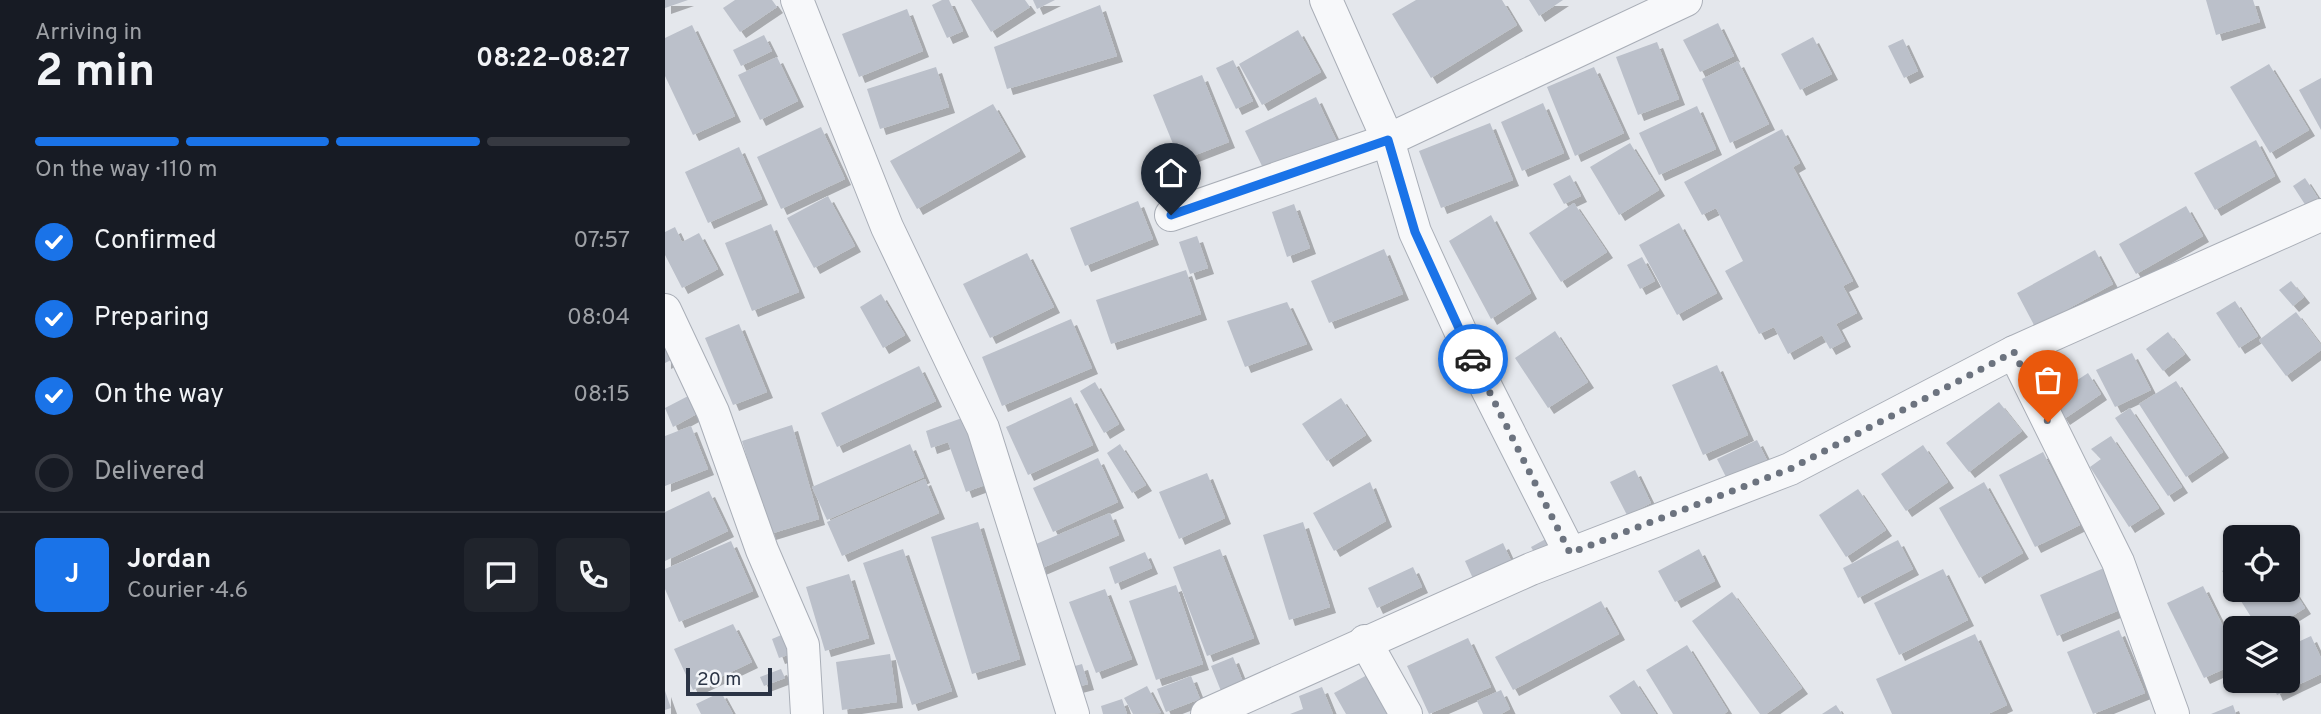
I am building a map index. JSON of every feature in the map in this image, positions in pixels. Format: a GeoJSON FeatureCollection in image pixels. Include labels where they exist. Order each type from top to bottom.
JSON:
{"type":"FeatureCollection","features":[{"type":"Feature","properties":{"kind":"street"},"geometry":{"type":"LineString","coordinates":[[797,0],[810,25],[887,227],[983,428],[1073,714]]}},
{"type":"Feature","properties":{"kind":"street"},"geometry":{"type":"LineString","coordinates":[[1326,0],[1388,140],[1415,232],[1484,383],[1570,553]]}},
{"type":"Feature","properties":{"kind":"street"},"geometry":{"type":"LineString","coordinates":[[1171,215],[1388,140],[1649,7],[1686,0]]}},
{"type":"Feature","properties":{"kind":"street"},"geometry":{"type":"LineString","coordinates":[[1207,714],[1365,641],[1570,553],[1790,469],[2014,352],[2321,215]]}},
{"type":"Feature","properties":{"kind":"street"},"geometry":{"type":"LineString","coordinates":[[665,310],[713,412],[762,550],[803,645],[807,714]]}},
{"type":"Feature","properties":{"kind":"street"},"geometry":{"type":"LineString","coordinates":[[2014,352],[2118,562],[2173,714]]}},
{"type":"Feature","properties":{"kind":"street"},"geometry":{"type":"LineString","coordinates":[[1365,641],[1406,714]]}},
{"type":"Feature","properties":{"kind":"building"},"geometry":{"type":"Polygon","coordinates":[[[665,0],[688,0],[665,8],[665,0]]]}},
{"type":"Feature","properties":{"kind":"building"},"geometry":{"type":"Polygon","coordinates":[[[735,0],[772,0],[777,7],[740,32],[723,8],[735,0]]]}},
{"type":"Feature","properties":{"kind":"building"},"geometry":{"type":"Polygon","coordinates":[[[949,0],[963,31],[947,38],[932,5],[949,0]]]}},
{"type":"Feature","properties":{"kind":"building"},"geometry":{"type":"Polygon","coordinates":[[[971,0],[1025,0],[1030,7],[991,32],[971,0]]]}},
{"type":"Feature","properties":{"kind":"building"},"geometry":{"type":"Polygon","coordinates":[[[1033,0],[1055,0],[1037,9],[1033,0]]]}},
{"type":"Feature","properties":{"kind":"building"},"geometry":{"type":"Polygon","coordinates":[[[1416,0],[1502,0],[1517,25],[1431,78],[1392,14],[1416,0]]]}},
{"type":"Feature","properties":{"kind":"building"},"geometry":{"type":"Polygon","coordinates":[[[1529,0],[1563,0],[1539,16],[1529,0]]]}},
{"type":"Feature","properties":{"kind":"building"},"geometry":{"type":"Polygon","coordinates":[[[2206,0],[2253,0],[2260,22],[2216,35],[2206,0]]]}},
{"type":"Feature","properties":{"kind":"building"},"geometry":{"type":"Polygon","coordinates":[[[1100,5],[1117,56],[1007,89],[994,47],[1100,5]]]}},
{"type":"Feature","properties":{"kind":"building"},"geometry":{"type":"Polygon","coordinates":[[[907,9],[923,51],[859,77],[842,34],[907,9]]]}},
{"type":"Feature","properties":{"kind":"building"},"geometry":{"type":"Polygon","coordinates":[[[1718,23],[1734,56],[1700,72],[1683,40],[1718,23]]]}},
{"type":"Feature","properties":{"kind":"building"},"geometry":{"type":"Polygon","coordinates":[[[692,25],[735,116],[693,135],[665,76],[665,38],[692,25]]]}},
{"type":"Feature","properties":{"kind":"building"},"geometry":{"type":"Polygon","coordinates":[[[1298,30],[1321,72],[1262,105],[1239,64],[1298,30]]]}},
{"type":"Feature","properties":{"kind":"building"},"geometry":{"type":"Polygon","coordinates":[[[764,35],[772,51],[741,66],[733,50],[764,35]]]}},
{"type":"Feature","properties":{"kind":"building"},"geometry":{"type":"Polygon","coordinates":[[[1813,37],[1832,74],[1800,90],[1781,54],[1813,37]]]}},
{"type":"Feature","properties":{"kind":"building"},"geometry":{"type":"Polygon","coordinates":[[[1903,39],[1918,71],[1904,78],[1888,46],[1903,39]]]}},
{"type":"Feature","properties":{"kind":"building"},"geometry":{"type":"Polygon","coordinates":[[[1657,42],[1679,99],[1638,115],[1616,57],[1657,42]]]}},
{"type":"Feature","properties":{"kind":"building"},"geometry":{"type":"Polygon","coordinates":[[[777,57],[798,101],[760,120],[738,75],[777,57]]]}},
{"type":"Feature","properties":{"kind":"building"},"geometry":{"type":"Polygon","coordinates":[[[1233,60],[1253,101],[1236,109],[1216,68],[1233,60]]]}},
{"type":"Feature","properties":{"kind":"building"},"geometry":{"type":"Polygon","coordinates":[[[1738,61],[1769,124],[1730,143],[1702,79],[1738,61]]]}},
{"type":"Feature","properties":{"kind":"building"},"geometry":{"type":"Polygon","coordinates":[[[2269,64],[2309,130],[2270,153],[2230,87],[2269,64]]]}},
{"type":"Feature","properties":{"kind":"building"},"geometry":{"type":"Polygon","coordinates":[[[936,67],[949,107],[880,129],[867,89],[936,67]]]}},
{"type":"Feature","properties":{"kind":"building"},"geometry":{"type":"Polygon","coordinates":[[[1594,67],[1624,133],[1575,156],[1547,87],[1594,67]]]}},
{"type":"Feature","properties":{"kind":"building"},"geometry":{"type":"Polygon","coordinates":[[[1202,75],[1229,142],[1180,161],[1153,95],[1202,75]]]}},
{"type":"Feature","properties":{"kind":"building"},"geometry":{"type":"Polygon","coordinates":[[[2321,78],[2321,130],[2299,90],[2321,78]]]}},
{"type":"Feature","properties":{"kind":"building"},"geometry":{"type":"Polygon","coordinates":[[[1316,97],[1339,146],[1264,170],[1245,131],[1316,97]]]}},
{"type":"Feature","properties":{"kind":"building"},"geometry":{"type":"Polygon","coordinates":[[[1543,103],[1564,153],[1522,171],[1501,122],[1543,103]]]}},
{"type":"Feature","properties":{"kind":"building"},"geometry":{"type":"Polygon","coordinates":[[[993,104],[1020,151],[917,209],[890,161],[993,104]]]}},
{"type":"Feature","properties":{"kind":"building"},"geometry":{"type":"Polygon","coordinates":[[[1697,106],[1716,149],[1659,175],[1639,133],[1697,106]]]}},
{"type":"Feature","properties":{"kind":"building"},"geometry":{"type":"Polygon","coordinates":[[[1490,123],[1513,180],[1441,208],[1419,151],[1490,123]]]}},
{"type":"Feature","properties":{"kind":"building"},"geometry":{"type":"Polygon","coordinates":[[[821,127],[845,179],[781,209],[757,157],[821,127]]]}},
{"type":"Feature","properties":{"kind":"building"},"geometry":{"type":"Polygon","coordinates":[[[1782,129],[1800,163],[1793,167],[1853,281],[1843,286],[1857,313],[1836,324],[1845,341],[1830,349],[1822,335],[1788,354],[1774,327],[1759,334],[1725,271],[1743,261],[1716,208],[1702,215],[1684,182],[1782,129]]]}},
{"type":"Feature","properties":{"kind":"building"},"geometry":{"type":"Polygon","coordinates":[[[2256,140],[2275,176],[2215,210],[2194,173],[2256,140]]]}},
{"type":"Feature","properties":{"kind":"building"},"geometry":{"type":"Polygon","coordinates":[[[1630,143],[1659,190],[1619,215],[1590,167],[1630,143]]]}},
{"type":"Feature","properties":{"kind":"building"},"geometry":{"type":"Polygon","coordinates":[[[739,147],[762,199],[708,223],[685,172],[739,147]]]}},
{"type":"Feature","properties":{"kind":"building"},"geometry":{"type":"Polygon","coordinates":[[[1570,175],[1581,196],[1564,204],[1553,184],[1570,175]]]}},
{"type":"Feature","properties":{"kind":"building"},"geometry":{"type":"Polygon","coordinates":[[[2305,178],[2318,198],[2306,206],[2293,186],[2305,178]]]}},
{"type":"Feature","properties":{"kind":"building"},"geometry":{"type":"Polygon","coordinates":[[[828,196],[855,246],[814,268],[787,218],[828,196]]]}},
{"type":"Feature","properties":{"kind":"building"},"geometry":{"type":"Polygon","coordinates":[[[1138,201],[1153,239],[1085,266],[1070,228],[1138,201]]]}},
{"type":"Feature","properties":{"kind":"building"},"geometry":{"type":"Polygon","coordinates":[[[1574,203],[1607,252],[1561,282],[1529,233],[1574,203]]]}},
{"type":"Feature","properties":{"kind":"building"},"geometry":{"type":"Polygon","coordinates":[[[1294,204],[1310,248],[1287,257],[1272,212],[1294,204]]]}},
{"type":"Feature","properties":{"kind":"building"},"geometry":{"type":"Polygon","coordinates":[[[2186,206],[2203,236],[2136,274],[2119,244],[2186,206]]]}},
{"type":"Feature","properties":{"kind":"building"},"geometry":{"type":"Polygon","coordinates":[[[1491,215],[1531,293],[1491,319],[1449,241],[1491,215]]]}},
{"type":"Feature","properties":{"kind":"building"},"geometry":{"type":"Polygon","coordinates":[[[1679,223],[1717,293],[1677,315],[1639,245],[1679,223]]]}},
{"type":"Feature","properties":{"kind":"building"},"geometry":{"type":"Polygon","coordinates":[[[771,224],[799,292],[752,311],[725,243],[771,224]]]}},
{"type":"Feature","properties":{"kind":"building"},"geometry":{"type":"Polygon","coordinates":[[[675,227],[682,242],[699,233],[718,269],[682,288],[665,255],[665,232],[675,227]]]}},
{"type":"Feature","properties":{"kind":"building"},"geometry":{"type":"Polygon","coordinates":[[[1197,236],[1208,268],[1190,274],[1179,242],[1197,236]]]}},
{"type":"Feature","properties":{"kind":"building"},"geometry":{"type":"Polygon","coordinates":[[[1384,249],[1403,294],[1329,323],[1311,281],[1384,249]]]}},
{"type":"Feature","properties":{"kind":"building"},"geometry":{"type":"Polygon","coordinates":[[[2095,250],[2113,284],[2035,327],[2017,293],[2095,250]]]}},
{"type":"Feature","properties":{"kind":"building"},"geometry":{"type":"Polygon","coordinates":[[[1027,253],[1054,307],[990,338],[963,284],[1027,253]]]}},
{"type":"Feature","properties":{"kind":"building"},"geometry":{"type":"Polygon","coordinates":[[[1642,257],[1655,281],[1640,289],[1627,265],[1642,257]]]}},
{"type":"Feature","properties":{"kind":"building"},"geometry":{"type":"Polygon","coordinates":[[[1186,270],[1201,314],[1111,344],[1096,300],[1186,270]]]}},
{"type":"Feature","properties":{"kind":"building"},"geometry":{"type":"Polygon","coordinates":[[[2291,281],[2304,297],[2293,306],[2279,290],[2291,281]]]}},
{"type":"Feature","properties":{"kind":"building"},"geometry":{"type":"Polygon","coordinates":[[[881,294],[905,335],[883,348],[860,307],[881,294]]]}},
{"type":"Feature","properties":{"kind":"building"},"geometry":{"type":"Polygon","coordinates":[[[2235,301],[2258,336],[2239,348],[2216,313],[2235,301]]]}},
{"type":"Feature","properties":{"kind":"building"},"geometry":{"type":"Polygon","coordinates":[[[1287,302],[1307,344],[1245,367],[1227,321],[1287,302]]]}},
{"type":"Feature","properties":{"kind":"building"},"geometry":{"type":"Polygon","coordinates":[[[2296,312],[2321,345],[2321,350],[2286,376],[2259,340],[2296,312]]]}},
{"type":"Feature","properties":{"kind":"building"},"geometry":{"type":"Polygon","coordinates":[[[1071,319],[1092,368],[1002,406],[982,357],[1071,319]]]}},
{"type":"Feature","properties":{"kind":"building"},"geometry":{"type":"Polygon","coordinates":[[[739,324],[767,392],[733,405],[705,338],[739,324]]]}},
{"type":"Feature","properties":{"kind":"building"},"geometry":{"type":"Polygon","coordinates":[[[1555,331],[1588,382],[1548,408],[1515,358],[1555,331]]]}},
{"type":"Feature","properties":{"kind":"building"},"geometry":{"type":"Polygon","coordinates":[[[2168,332],[2185,354],[2163,371],[2146,349],[2168,332]]]}},
{"type":"Feature","properties":{"kind":"building"},"geometry":{"type":"Polygon","coordinates":[[[665,345],[673,359],[665,363],[665,345]]]}},
{"type":"Feature","properties":{"kind":"building"},"geometry":{"type":"Polygon","coordinates":[[[2132,353],[2151,390],[2115,407],[2096,370],[2132,353]]]}},
{"type":"Feature","properties":{"kind":"building"},"geometry":{"type":"Polygon","coordinates":[[[1717,365],[1748,435],[1703,455],[1672,385],[1717,365]]]}},
{"type":"Feature","properties":{"kind":"building"},"geometry":{"type":"Polygon","coordinates":[[[919,366],[936,401],[837,447],[821,413],[919,366]]]}},
{"type":"Feature","properties":{"kind":"building"},"geometry":{"type":"Polygon","coordinates":[[[2088,373],[2101,394],[2064,419],[2050,398],[2088,373]]]}},
{"type":"Feature","properties":{"kind":"building"},"geometry":{"type":"Polygon","coordinates":[[[2176,381],[2223,452],[2186,477],[2139,404],[2176,381]]]}},
{"type":"Feature","properties":{"kind":"building"},"geometry":{"type":"Polygon","coordinates":[[[1095,382],[1119,424],[1104,433],[1080,391],[1095,382]]]}},
{"type":"Feature","properties":{"kind":"building"},"geometry":{"type":"Polygon","coordinates":[[[694,393],[704,410],[673,427],[665,408],[694,393]]]}},
{"type":"Feature","properties":{"kind":"building"},"geometry":{"type":"Polygon","coordinates":[[[1071,397],[1093,445],[1028,475],[1006,427],[1071,397]]]}},
{"type":"Feature","properties":{"kind":"building"},"geometry":{"type":"Polygon","coordinates":[[[1341,398],[1366,435],[1327,461],[1302,424],[1341,398]]]}},
{"type":"Feature","properties":{"kind":"building"},"geometry":{"type":"Polygon","coordinates":[[[1999,402],[2022,431],[1969,472],[1946,443],[1999,402]]]}},
{"type":"Feature","properties":{"kind":"building"},"geometry":{"type":"Polygon","coordinates":[[[2130,408],[2182,487],[2168,496],[2115,418],[2130,408]]]}},
{"type":"Feature","properties":{"kind":"building"},"geometry":{"type":"Polygon","coordinates":[[[962,418],[985,485],[966,492],[948,442],[931,448],[926,431],[962,418]]]}},
{"type":"Feature","properties":{"kind":"building"},"geometry":{"type":"Polygon","coordinates":[[[792,425],[819,519],[770,534],[742,441],[792,425]]]}},
{"type":"Feature","properties":{"kind":"building"},"geometry":{"type":"Polygon","coordinates":[[[691,426],[708,469],[665,486],[665,436],[691,426]]]}},
{"type":"Feature","properties":{"kind":"building"},"geometry":{"type":"Polygon","coordinates":[[[2111,436],[2159,508],[2129,527],[2090,467],[2101,459],[2091,449],[2111,436]]]}},
{"type":"Feature","properties":{"kind":"building"},"geometry":{"type":"Polygon","coordinates":[[[1757,440],[1767,460],[1727,479],[1717,459],[1757,440]]]}},
{"type":"Feature","properties":{"kind":"building"},"geometry":{"type":"Polygon","coordinates":[[[910,444],[924,477],[827,520],[812,487],[910,444]]]}},
{"type":"Feature","properties":{"kind":"building"},"geometry":{"type":"Polygon","coordinates":[[[1120,444],[1146,485],[1132,493],[1107,453],[1120,444]]]}},
{"type":"Feature","properties":{"kind":"building"},"geometry":{"type":"Polygon","coordinates":[[[1923,445],[1948,482],[1906,511],[1881,474],[1923,445]]]}},
{"type":"Feature","properties":{"kind":"building"},"geometry":{"type":"Polygon","coordinates":[[[2043,452],[2080,525],[2035,547],[1999,475],[2043,452]]]}},
{"type":"Feature","properties":{"kind":"building"},"geometry":{"type":"Polygon","coordinates":[[[1098,458],[1118,502],[1053,532],[1033,488],[1098,458]]]}},
{"type":"Feature","properties":{"kind":"building"},"geometry":{"type":"Polygon","coordinates":[[[1635,470],[1651,503],[1627,515],[1610,482],[1635,470]]]}},
{"type":"Feature","properties":{"kind":"building"},"geometry":{"type":"Polygon","coordinates":[[[1207,473],[1225,518],[1179,539],[1159,492],[1207,473]]]}},
{"type":"Feature","properties":{"kind":"building"},"geometry":{"type":"Polygon","coordinates":[[[925,479],[939,513],[842,556],[827,522],[925,479]]]}},
{"type":"Feature","properties":{"kind":"building"},"geometry":{"type":"Polygon","coordinates":[[[1370,482],[1386,521],[1334,551],[1313,513],[1370,482]]]}},
{"type":"Feature","properties":{"kind":"building"},"geometry":{"type":"Polygon","coordinates":[[[1984,482],[2023,553],[1979,578],[1939,508],[1984,482]]]}},
{"type":"Feature","properties":{"kind":"building"},"geometry":{"type":"Polygon","coordinates":[[[1858,489],[1886,530],[1846,557],[1819,515],[1858,489]]]}},
{"type":"Feature","properties":{"kind":"building"},"geometry":{"type":"Polygon","coordinates":[[[709,491],[728,531],[665,561],[665,512],[709,491]]]}},
{"type":"Feature","properties":{"kind":"building"},"geometry":{"type":"Polygon","coordinates":[[[1110,513],[1119,535],[1040,569],[1036,544],[1110,513]]]}},
{"type":"Feature","properties":{"kind":"building"},"geometry":{"type":"Polygon","coordinates":[[[978,522],[1020,659],[972,674],[931,537],[978,522]]]}},
{"type":"Feature","properties":{"kind":"building"},"geometry":{"type":"Polygon","coordinates":[[[1303,522],[1330,607],[1289,620],[1263,535],[1303,522]]]}},
{"type":"Feature","properties":{"kind":"building"},"geometry":{"type":"Polygon","coordinates":[[[1555,534],[1562,546],[1538,559],[1531,547],[1555,534]]]}},
{"type":"Feature","properties":{"kind":"building"},"geometry":{"type":"Polygon","coordinates":[[[1898,540],[1913,569],[1858,598],[1843,568],[1898,540]]]}},
{"type":"Feature","properties":{"kind":"building"},"geometry":{"type":"Polygon","coordinates":[[[731,541],[753,591],[679,622],[665,589],[665,569],[731,541]]]}},
{"type":"Feature","properties":{"kind":"building"},"geometry":{"type":"Polygon","coordinates":[[[1503,543],[1513,565],[1475,583],[1465,561],[1503,543]]]}},
{"type":"Feature","properties":{"kind":"building"},"geometry":{"type":"Polygon","coordinates":[[[903,549],[952,691],[912,705],[863,563],[903,549]]]}},
{"type":"Feature","properties":{"kind":"building"},"geometry":{"type":"Polygon","coordinates":[[[1220,549],[1254,638],[1207,656],[1173,567],[1220,549]]]}},
{"type":"Feature","properties":{"kind":"building"},"geometry":{"type":"Polygon","coordinates":[[[1699,549],[1715,581],[1675,602],[1658,571],[1699,549]]]}},
{"type":"Feature","properties":{"kind":"building"},"geometry":{"type":"Polygon","coordinates":[[[1145,552],[1152,568],[1115,584],[1109,567],[1145,552]]]}},
{"type":"Feature","properties":{"kind":"building"},"geometry":{"type":"Polygon","coordinates":[[[1413,567],[1422,587],[1377,608],[1368,588],[1413,567]]]}},
{"type":"Feature","properties":{"kind":"building"},"geometry":{"type":"Polygon","coordinates":[[[2104,568],[2122,609],[2057,636],[2040,595],[2104,568]]]}},
{"type":"Feature","properties":{"kind":"building"},"geometry":{"type":"Polygon","coordinates":[[[1943,569],[1968,620],[1899,655],[1874,603],[1943,569]]]}},
{"type":"Feature","properties":{"kind":"building"},"geometry":{"type":"Polygon","coordinates":[[[849,574],[869,638],[825,651],[806,587],[849,574]]]}},
{"type":"Feature","properties":{"kind":"building"},"geometry":{"type":"Polygon","coordinates":[[[1176,585],[1203,664],[1156,680],[1129,601],[1176,585]]]}},
{"type":"Feature","properties":{"kind":"building"},"geometry":{"type":"Polygon","coordinates":[[[2203,586],[2223,627],[2223,669],[2204,678],[2167,603],[2203,586]]]}},
{"type":"Feature","properties":{"kind":"building"},"geometry":{"type":"Polygon","coordinates":[[[1105,589],[1132,659],[1096,673],[1069,602],[1105,589]]]}},
{"type":"Feature","properties":{"kind":"building"},"geometry":{"type":"Polygon","coordinates":[[[1732,592],[1802,688],[1766,714],[1760,714],[1692,621],[1732,592]]]}},
{"type":"Feature","properties":{"kind":"building"},"geometry":{"type":"Polygon","coordinates":[[[2300,600],[2305,608],[2292,616],[2250,616],[2242,602],[2300,600]]]}},
{"type":"Feature","properties":{"kind":"building"},"geometry":{"type":"Polygon","coordinates":[[[1601,601],[1619,634],[1513,690],[1495,657],[1601,601]]]}},
{"type":"Feature","properties":{"kind":"building"},"geometry":{"type":"Polygon","coordinates":[[[733,624],[752,662],[693,690],[674,649],[733,624]]]}},
{"type":"Feature","properties":{"kind":"building"},"geometry":{"type":"Polygon","coordinates":[[[2119,630],[2145,693],[2093,714],[2067,652],[2119,630]]]}},
{"type":"Feature","properties":{"kind":"building"},"geometry":{"type":"Polygon","coordinates":[[[786,633],[794,653],[779,658],[772,639],[786,633]]]}},
{"type":"Feature","properties":{"kind":"building"},"geometry":{"type":"Polygon","coordinates":[[[1975,634],[2007,705],[1988,714],[1892,714],[1876,679],[1975,634]]]}},
{"type":"Feature","properties":{"kind":"building"},"geometry":{"type":"Polygon","coordinates":[[[2311,636],[2321,658],[2321,674],[2300,684],[2300,641],[2311,636]]]}},
{"type":"Feature","properties":{"kind":"building"},"geometry":{"type":"Polygon","coordinates":[[[1468,638],[1491,687],[1429,714],[1407,666],[1468,638]]]}},
{"type":"Feature","properties":{"kind":"building"},"geometry":{"type":"Polygon","coordinates":[[[1687,645],[1728,711],[1724,714],[1673,714],[1646,670],[1687,645]]]}},
{"type":"Feature","properties":{"kind":"building"},"geometry":{"type":"Polygon","coordinates":[[[890,654],[897,702],[842,710],[836,662],[890,654]]]}},
{"type":"Feature","properties":{"kind":"building"},"geometry":{"type":"Polygon","coordinates":[[[1233,657],[1245,687],[1223,696],[1211,666],[1233,657]]]}},
{"type":"Feature","properties":{"kind":"building"},"geometry":{"type":"Polygon","coordinates":[[[1082,664],[1088,684],[1073,688],[1068,668],[1082,664]]]}},
{"type":"Feature","properties":{"kind":"building"},"geometry":{"type":"Polygon","coordinates":[[[781,669],[785,678],[764,686],[760,677],[781,669]]]}},
{"type":"Feature","properties":{"kind":"building"},"geometry":{"type":"Polygon","coordinates":[[[1369,674],[1392,714],[1346,714],[1334,693],[1369,674]]]}},
{"type":"Feature","properties":{"kind":"building"},"geometry":{"type":"Polygon","coordinates":[[[1191,676],[1200,699],[1166,712],[1157,689],[1191,676]]]}},
{"type":"Feature","properties":{"kind":"building"},"geometry":{"type":"Polygon","coordinates":[[[1634,680],[1656,714],[1621,714],[1609,696],[1634,680]]]}},
{"type":"Feature","properties":{"kind":"building"},"geometry":{"type":"Polygon","coordinates":[[[1147,686],[1161,713],[1133,714],[1124,698],[1147,686]]]}},
{"type":"Feature","properties":{"kind":"building"},"geometry":{"type":"Polygon","coordinates":[[[1322,687],[1333,714],[1290,714],[1303,709],[1299,696],[1322,687]]]}},
{"type":"Feature","properties":{"kind":"building"},"geometry":{"type":"Polygon","coordinates":[[[1501,690],[1510,709],[1501,714],[1483,714],[1477,701],[1501,690]]]}},
{"type":"Feature","properties":{"kind":"building"},"geometry":{"type":"Polygon","coordinates":[[[665,691],[671,708],[665,710],[665,691]]]}},
{"type":"Feature","properties":{"kind":"building"},"geometry":{"type":"Polygon","coordinates":[[[721,692],[733,714],[701,714],[696,704],[721,692]]]}},
{"type":"Feature","properties":{"kind":"building"},"geometry":{"type":"Polygon","coordinates":[[[1122,699],[1127,714],[1103,714],[1101,706],[1122,699]]]}},
{"type":"Feature","properties":{"kind":"building"},"geometry":{"type":"Polygon","coordinates":[[[1836,705],[1842,714],[1822,714],[1836,705]]]}},
{"type":"Feature","properties":{"kind":"building"},"geometry":{"type":"Polygon","coordinates":[[[2233,705],[2236,714],[2211,714],[2233,705]]]}},
{"type":"Feature","properties":{"kind":"way so far"},"geometry":{"type":"LineString","coordinates":[[1473,359],[1570,553],[1790,469],[2014,352],[2048,422]]}},
{"type":"Feature","properties":{"kind":"route"},"geometry":{"type":"LineString","coordinates":[[1171,215],[1388,140],[1415,232],[1473,359]]}}]}
